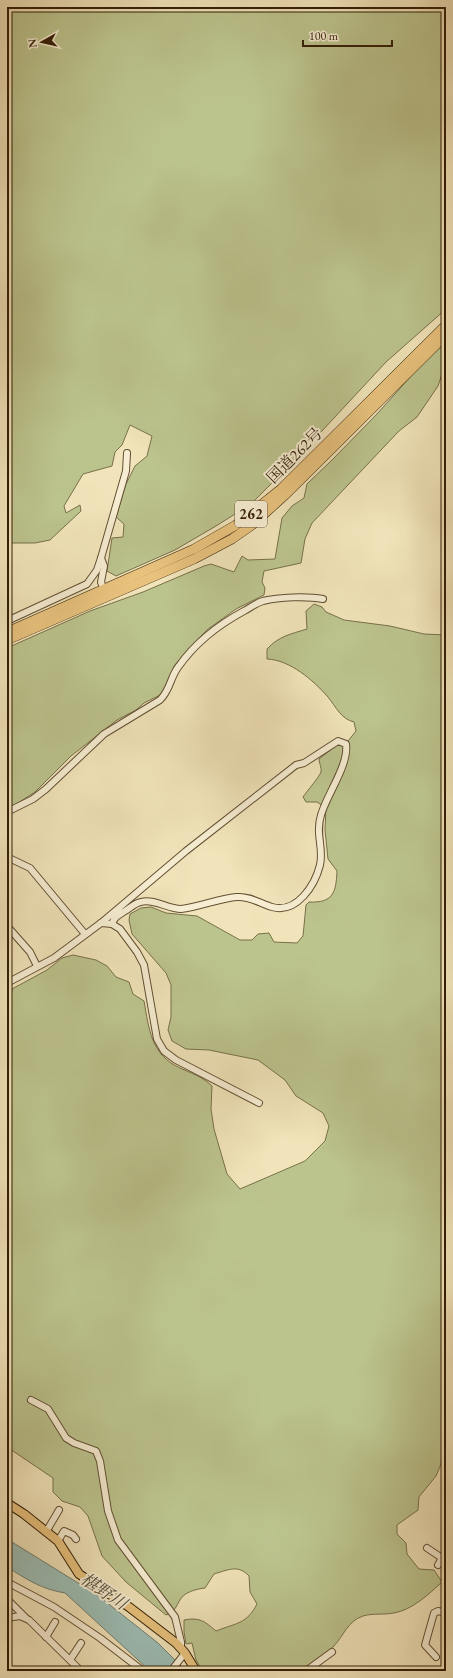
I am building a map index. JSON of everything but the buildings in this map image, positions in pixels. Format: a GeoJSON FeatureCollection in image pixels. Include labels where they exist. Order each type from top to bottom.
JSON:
{"type":"FeatureCollection","features":[{"type":"Feature","properties":{"kind":"highway","name":"国道262号"},"geometry":{"type":"LineString","coordinates":[[7,640],[216,538],[251,514],[282,488],[446,324]]}},
{"type":"Feature","properties":{"kind":"highway","name":"国道262号"},"geometry":{"type":"LineString","coordinates":[[7,632],[208,552],[232,539],[252,525],[285,495],[446,335]]}},
{"type":"Feature","properties":{"kind":"main road"},"geometry":{"type":"LineString","coordinates":[[7,1503],[58,1541],[79,1574],[129,1607],[183,1653],[196,1671]]}},
{"type":"Feature","properties":{"kind":"street"},"geometry":{"type":"LineString","coordinates":[[7,621],[87,584],[97,570],[126,471],[127,453]]}},
{"type":"Feature","properties":{"kind":"street"},"geometry":{"type":"LineString","coordinates":[[101,558],[104,566],[101,582],[104,593]]}},
{"type":"Feature","properties":{"kind":"street"},"geometry":{"type":"LineString","coordinates":[[7,812],[33,800],[104,734],[160,700],[167,693],[174,672],[196,644],[234,616],[261,602],[271,600],[324,599]]}},
{"type":"Feature","properties":{"kind":"street"},"geometry":{"type":"LineString","coordinates":[[7,982],[54,958],[101,923],[186,852],[296,765],[304,763],[338,741],[346,744],[347,750],[343,764],[328,795],[318,823],[321,855],[320,866],[308,891],[301,899],[290,906],[280,908],[273,908],[255,900],[237,897],[181,909],[173,909],[144,901],[139,902],[118,916],[112,924]]}},
{"type":"Feature","properties":{"kind":"street"},"geometry":{"type":"LineString","coordinates":[[7,857],[30,868],[85,934]]}},
{"type":"Feature","properties":{"kind":"street"},"geometry":{"type":"LineString","coordinates":[[101,923],[112,924],[120,929],[137,952],[144,965],[157,1039],[164,1051],[176,1060],[259,1103]]}},
{"type":"Feature","properties":{"kind":"street"},"geometry":{"type":"LineString","coordinates":[[7,926],[30,952],[37,966]]}},
{"type":"Feature","properties":{"kind":"street"},"geometry":{"type":"LineString","coordinates":[[31,1400],[48,1408],[66,1438],[74,1443],[96,1451],[100,1461],[108,1511],[118,1540],[175,1617],[183,1653],[171,1671]]}},
{"type":"Feature","properties":{"kind":"street"},"geometry":{"type":"LineString","coordinates":[[46,1532],[59,1510]]}},
{"type":"Feature","properties":{"kind":"street"},"geometry":{"type":"LineString","coordinates":[[58,1541],[64,1530],[76,1535]]}},
{"type":"Feature","properties":{"kind":"street"},"geometry":{"type":"LineString","coordinates":[[426,1548],[442,1558]]}},
{"type":"Feature","properties":{"kind":"street"},"geometry":{"type":"LineString","coordinates":[[438,1565],[446,1551]]}},
{"type":"Feature","properties":{"kind":"street"},"geometry":{"type":"LineString","coordinates":[[7,1582],[54,1606],[100,1638],[143,1671]]}},
{"type":"Feature","properties":{"kind":"street"},"geometry":{"type":"LineString","coordinates":[[7,1599],[81,1671]]}},
{"type":"Feature","properties":{"kind":"street"},"geometry":{"type":"LineString","coordinates":[[436,1657],[425,1645],[434,1613],[438,1611],[446,1613]]}},
{"type":"Feature","properties":{"kind":"street"},"geometry":{"type":"LineString","coordinates":[[7,1618],[20,1616],[29,1620]]}},
{"type":"Feature","properties":{"kind":"street"},"geometry":{"type":"LineString","coordinates":[[46,1637],[55,1622]]}},
{"type":"Feature","properties":{"kind":"street"},"geometry":{"type":"LineString","coordinates":[[70,1660],[81,1642]]}},
{"type":"Feature","properties":{"kind":"street"},"geometry":{"type":"LineString","coordinates":[[306,1671],[332,1652]]}},
{"type":"Feature","properties":{"kind":"green space"},"geometry":{"type":"Polygon","coordinates":[[[7,7],[446,7],[446,309],[386,362],[295,460],[251,504],[175,550],[116,576],[107,571],[112,538],[123,537],[124,524],[116,517],[126,484],[135,466],[147,456],[152,436],[130,425],[122,445],[115,452],[112,466],[83,474],[64,506],[66,513],[80,505],[81,511],[50,540],[35,543],[7,543],[7,7]]]}},
{"type":"Feature","properties":{"kind":"green space"},"geometry":{"type":"Polygon","coordinates":[[[446,343],[446,368],[443,371],[438,386],[417,417],[399,431],[312,523],[305,539],[301,563],[264,571],[262,582],[265,588],[264,595],[236,609],[207,630],[174,666],[167,688],[160,695],[117,720],[71,756],[35,792],[15,805],[7,807],[7,648],[90,611],[143,592],[204,566],[211,564],[234,572],[242,556],[248,560],[275,559],[282,518],[292,506],[304,498],[307,484],[376,415],[430,355],[446,343]]]}},
{"type":"Feature","properties":{"kind":"green space"},"geometry":{"type":"Polygon","coordinates":[[[314,604],[322,607],[326,612],[344,620],[390,626],[424,634],[446,635],[446,1433],[441,1464],[436,1476],[419,1497],[418,1510],[397,1525],[397,1534],[406,1543],[407,1554],[419,1569],[434,1570],[442,1582],[420,1601],[407,1609],[394,1613],[367,1615],[358,1618],[350,1625],[334,1646],[308,1666],[287,1671],[203,1671],[196,1660],[192,1643],[186,1644],[184,1620],[194,1619],[202,1621],[216,1631],[245,1619],[253,1611],[257,1604],[250,1592],[249,1576],[245,1572],[237,1569],[214,1574],[205,1588],[193,1590],[185,1594],[172,1612],[166,1615],[126,1582],[102,1556],[88,1516],[80,1507],[62,1501],[53,1492],[53,1478],[7,1447],[7,1012],[10,1008],[12,989],[47,970],[62,958],[73,955],[96,960],[107,966],[116,977],[129,982],[133,994],[144,1001],[153,1040],[163,1056],[170,1063],[201,1078],[212,1086],[211,1109],[214,1129],[227,1174],[240,1189],[305,1161],[325,1141],[329,1126],[323,1113],[296,1096],[285,1080],[258,1060],[209,1050],[186,1049],[172,1041],[168,1030],[171,1017],[171,985],[166,973],[132,934],[129,920],[130,914],[141,908],[151,907],[166,913],[197,916],[240,940],[252,940],[258,934],[269,933],[274,942],[297,943],[303,936],[306,905],[309,902],[323,901],[332,895],[336,885],[337,871],[328,859],[325,830],[326,808],[317,802],[306,802],[303,797],[321,772],[319,759],[337,745],[348,741],[356,731],[354,722],[342,715],[328,697],[300,672],[284,663],[267,659],[267,649],[276,641],[307,629],[306,611],[314,604]]]}},
{"type":"Feature","properties":{"kind":"water"},"geometry":{"type":"Polygon","coordinates":[[[7,1539],[96,1594],[158,1643],[186,1671],[150,1671],[65,1593],[49,1589],[28,1580],[7,1567],[7,1539]]]}},
{"type":"Feature","properties":{"kind":"water label","name":"椹野川"},"geometry":{"type":"Point","coordinates":[104,1591]}}]}
